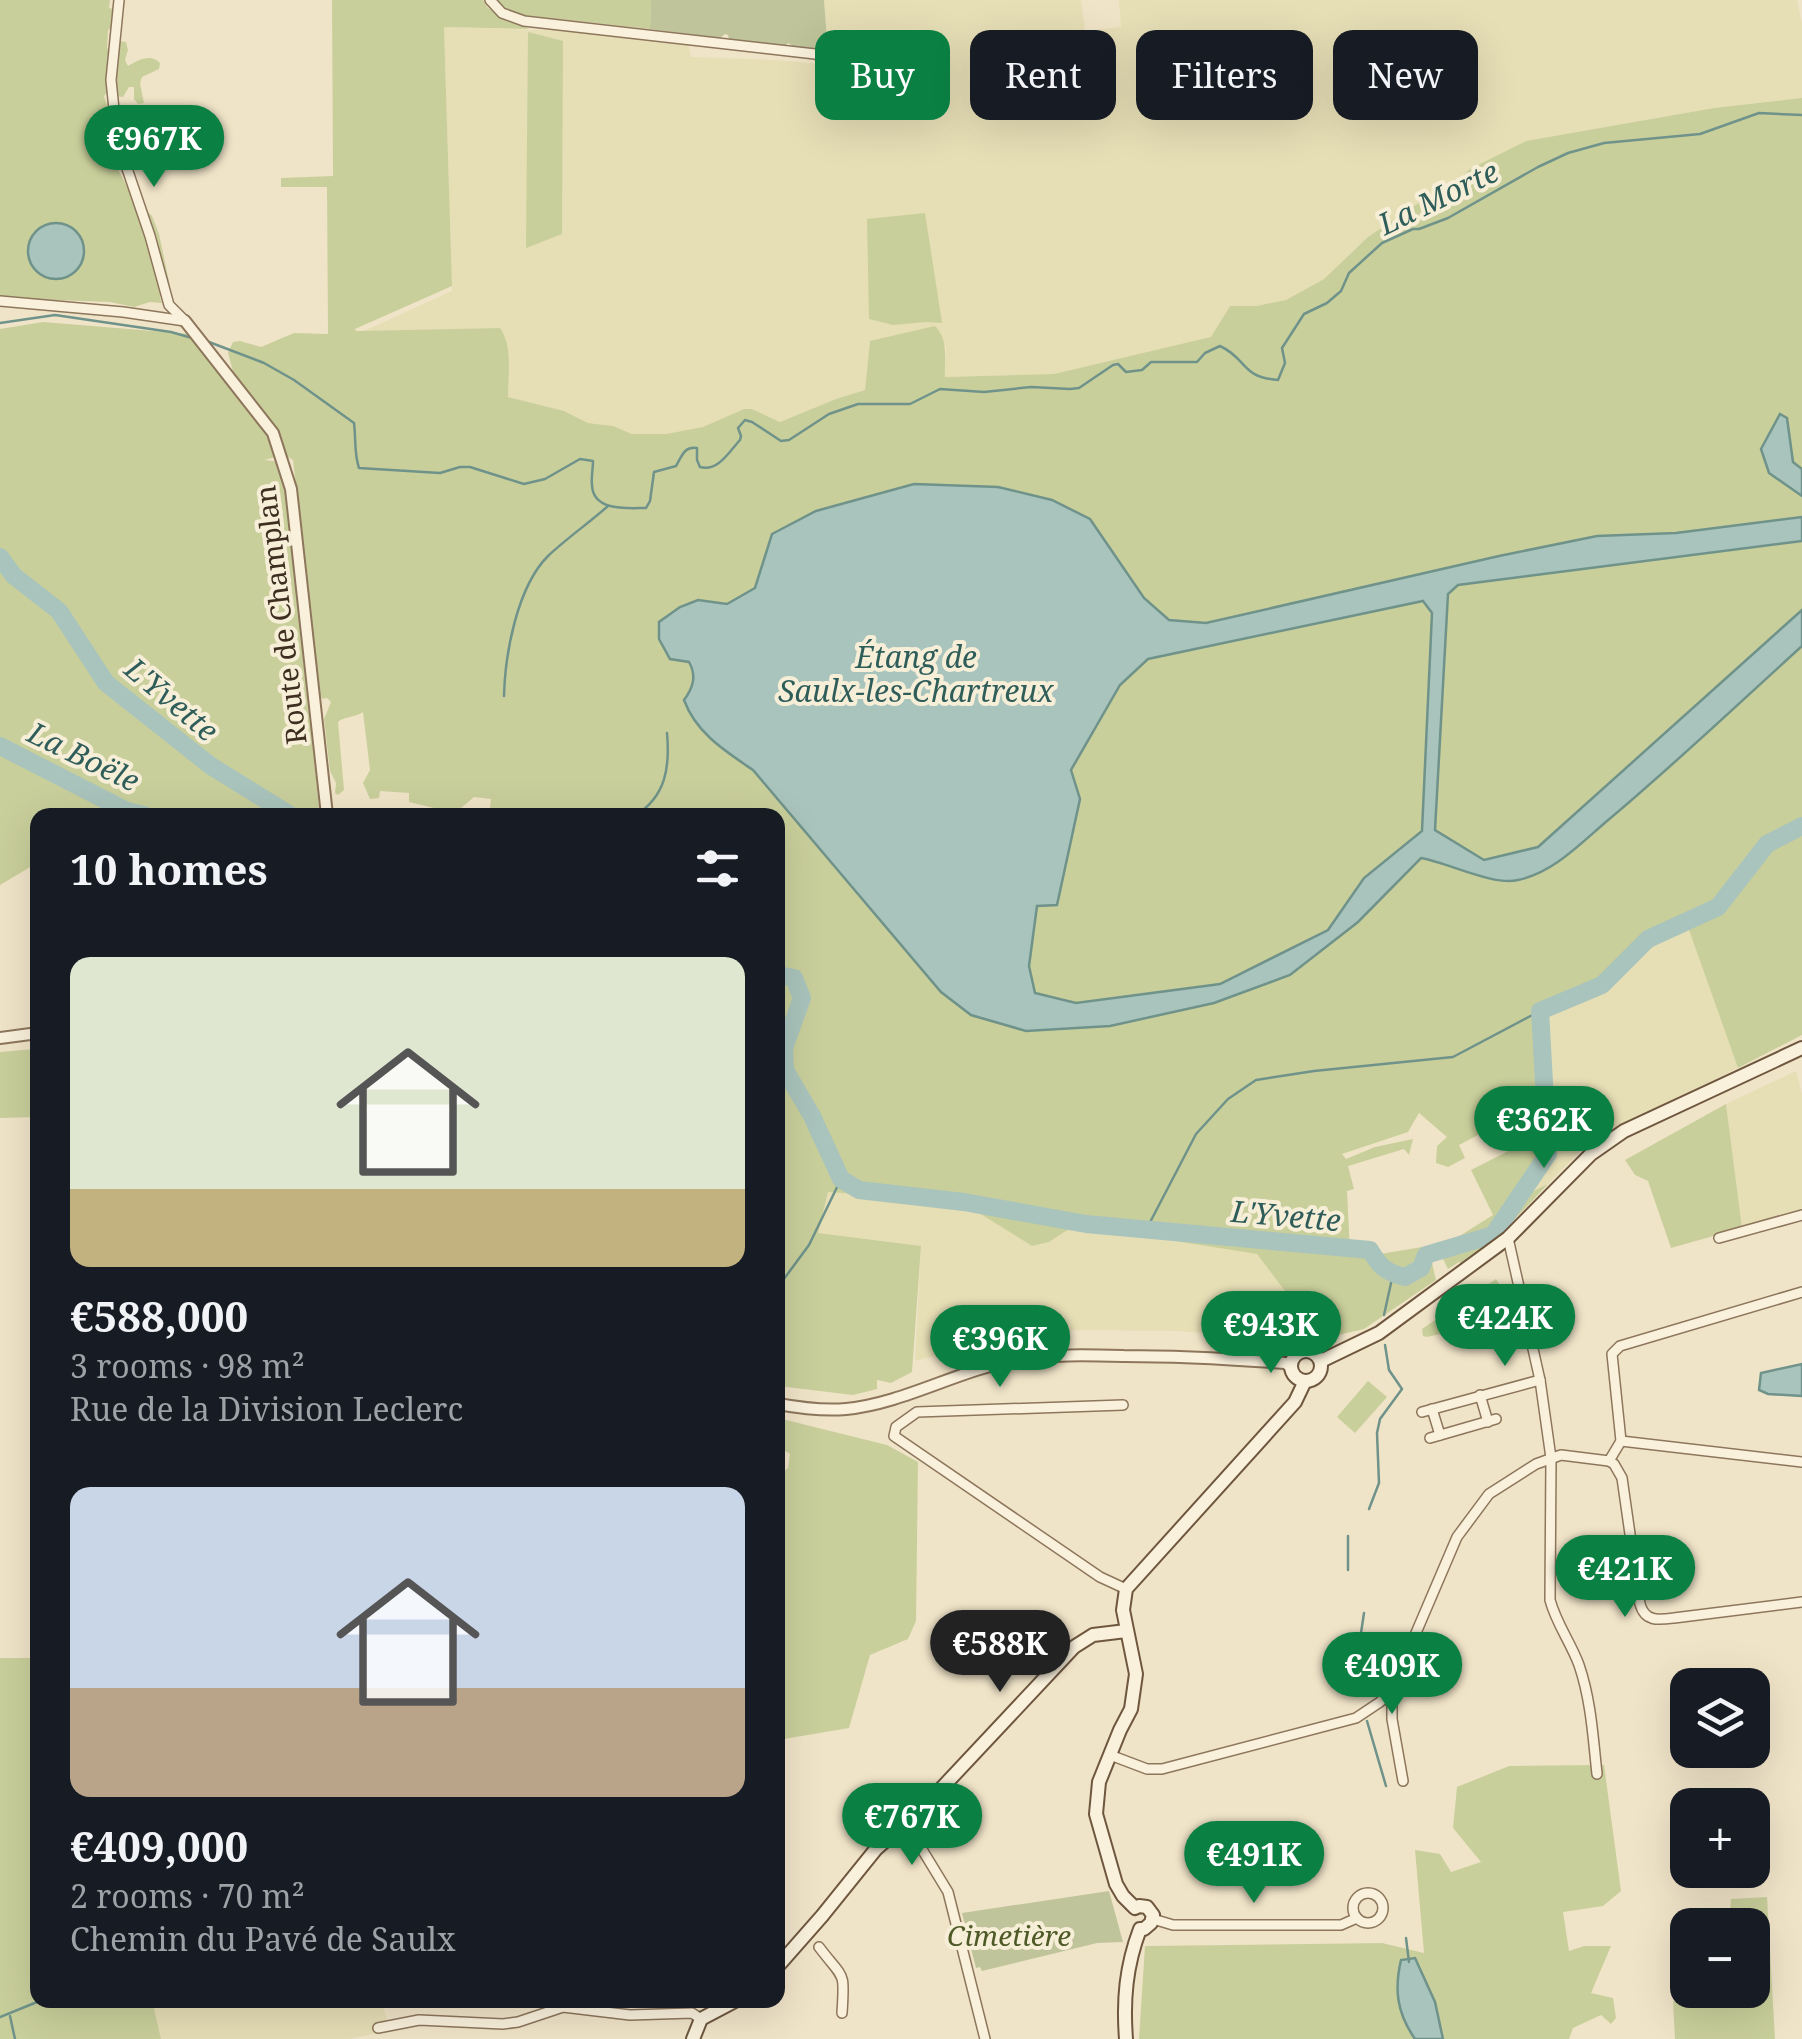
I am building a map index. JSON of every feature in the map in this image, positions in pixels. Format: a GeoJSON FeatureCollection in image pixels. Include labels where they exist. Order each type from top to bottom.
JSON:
{"type":"FeatureCollection","features":[{"type":"Feature","properties":{"kind":"main road"},"geometry":{"type":"LineString","coordinates":[[1320,1361],[1379,1333],[1508,1238],[1591,1154],[1624,1131],[1802,1048]]}},
{"type":"Feature","properties":{"kind":"main road"},"geometry":{"type":"LineString","coordinates":[[1134,1908],[1116,1884],[1096,1814],[1100,1782],[1131,1709],[1136,1674],[1122,1610],[1126,1589],[1294,1402],[1306,1381],[1318,1375],[1320,1361],[1315,1353],[1306,1350],[1296,1354],[1290,1367],[1294,1375],[1306,1381]]}},
{"type":"Feature","properties":{"kind":"main road"},"geometry":{"type":"LineString","coordinates":[[785,1960],[818,1931],[870,1857],[924,1807],[1074,1647],[1093,1635],[1126,1630]]}},
{"type":"Feature","properties":{"kind":"main road"},"geometry":{"type":"LineString","coordinates":[[1139,1906],[1148,1907],[1153,1919],[1148,1927],[1140,1929],[1130,1920],[1132,1911],[1139,1906]]}},
{"type":"Feature","properties":{"kind":"main road"},"geometry":{"type":"LineString","coordinates":[[1126,2039],[1124,1993],[1130,1956],[1140,1929]]}},
{"type":"Feature","properties":{"kind":"main road"},"geometry":{"type":"LineString","coordinates":[[693,2039],[701,2019],[722,2008]]}},
{"type":"Feature","properties":{"kind":"street"},"geometry":{"type":"LineString","coordinates":[[119,0],[112,80],[117,139],[169,306],[185,321]]}},
{"type":"Feature","properties":{"kind":"street"},"geometry":{"type":"LineString","coordinates":[[490,0],[502,13],[524,21],[815,54]]}},
{"type":"Feature","properties":{"kind":"street"},"geometry":{"type":"LineString","coordinates":[[0,301],[185,321]]}},
{"type":"Feature","properties":{"kind":"street","name":"Route de Champlan"},"geometry":{"type":"LineString","coordinates":[[185,321],[274,433],[292,489],[326,808]]}},
{"type":"Feature","properties":{"kind":"street"},"geometry":{"type":"LineString","coordinates":[[0,1038],[30,1034]]}},
{"type":"Feature","properties":{"kind":"street"},"geometry":{"type":"LineString","coordinates":[[1719,1238],[1802,1216]]}},
{"type":"Feature","properties":{"kind":"street"},"geometry":{"type":"LineString","coordinates":[[1508,1238],[1540,1380],[1551,1458],[1550,1600],[1588,1691],[1597,1774]]}},
{"type":"Feature","properties":{"kind":"street"},"geometry":{"type":"LineString","coordinates":[[1609,1461],[1621,1442],[1612,1354],[1620,1346],[1802,1292]]}},
{"type":"Feature","properties":{"kind":"street"},"geometry":{"type":"LineString","coordinates":[[785,1404],[821,1410],[866,1406],[1012,1360],[1056,1354],[1168,1356],[1274,1362],[1290,1367]]}},
{"type":"Feature","properties":{"kind":"street"},"geometry":{"type":"LineString","coordinates":[[1480,1395],[1492,1420],[1435,1436],[1427,1410],[1480,1395],[1540,1380]]}},
{"type":"Feature","properties":{"kind":"street"},"geometry":{"type":"LineString","coordinates":[[1123,1405],[917,1412],[896,1427],[894,1436],[1100,1576],[1126,1589]]}},
{"type":"Feature","properties":{"kind":"street"},"geometry":{"type":"LineString","coordinates":[[1621,1442],[1802,1462]]}},
{"type":"Feature","properties":{"kind":"street"},"geometry":{"type":"LineString","coordinates":[[1110,1755],[1146,1768],[1162,1769],[1356,1718],[1392,1689],[1457,1537],[1490,1494],[1536,1464],[1561,1455],[1609,1461],[1622,1478],[1640,1604],[1648,1618],[1658,1620],[1802,1602]]}},
{"type":"Feature","properties":{"kind":"street"},"geometry":{"type":"LineString","coordinates":[[1385,1697],[1392,1704],[1404,1781]]}},
{"type":"Feature","properties":{"kind":"street"},"geometry":{"type":"LineString","coordinates":[[906,1823],[948,1892],[985,2039]]}},
{"type":"Feature","properties":{"kind":"street"},"geometry":{"type":"LineString","coordinates":[[1153,1919],[1172,1925],[1341,1925],[1357,1918]]}},
{"type":"Feature","properties":{"kind":"street"},"geometry":{"type":"LineString","coordinates":[[818,1931],[844,1981],[842,2013]]}},
{"type":"Feature","properties":{"kind":"street"},"geometry":{"type":"LineString","coordinates":[[378,2028],[420,2020],[503,2024],[552,2008]]}},
{"type":"Feature","properties":{"kind":"street"},"geometry":{"type":"LineString","coordinates":[[586,2008],[622,2014],[692,2012],[701,2019]]}},
{"type":"Feature","properties":{"kind":"street"},"geometry":{"type":"LineString","coordinates":[[622,2014],[623,2008]]}},
{"type":"Feature","properties":{"kind":"shaded area"},"geometry":{"type":"Polygon","coordinates":[[[824,0],[1081,0],[1085,30],[970,30],[970,120],[1116,120],[1116,30],[1094,30],[1121,27],[1119,0],[1797,0],[1802,24],[1802,98],[1714,108],[1526,141],[1470,169],[1456,182],[1368,237],[1324,279],[1286,300],[1230,306],[1212,337],[1054,374],[944,377],[946,346],[870,341],[865,390],[780,422],[744,409],[703,427],[666,434],[632,434],[508,397],[506,339],[500,328],[364,331],[452,291],[444,27],[569,31],[688,43],[691,57],[815,63],[815,120],[950,120],[950,30],[826,30],[824,0]]]}},
{"type":"Feature","properties":{"kind":"shaded area"},"geometry":{"type":"Polygon","coordinates":[[[1688,926],[1738,1068],[1593,1138],[1548,1184],[1532,1194],[1550,1139],[1545,1013],[1606,989],[1652,942],[1688,926]]]}},
{"type":"Feature","properties":{"kind":"shaded area"},"geometry":{"type":"Polygon","coordinates":[[[1796,1071],[1802,1094],[1802,1211],[1742,1228],[1726,1104],[1796,1071]]]}},
{"type":"Feature","properties":{"kind":"shaded area"},"geometry":{"type":"Polygon","coordinates":[[[828,1192],[930,1199],[971,1208],[1032,1246],[1049,1242],[1069,1229],[1093,1228],[1257,1254],[1304,1316],[1307,1330],[1301,1340],[1177,1331],[1026,1332],[915,1361],[921,1246],[817,1233],[828,1192]]]}},
{"type":"Feature","properties":{"kind":"shaded area"},"geometry":{"type":"Polygon","coordinates":[[[154,2008],[383,2008],[390,2030],[350,2039],[161,2039],[154,2008]]]}},
{"type":"Feature","properties":{"kind":"green space"},"geometry":{"type":"Polygon","coordinates":[[[0,0],[110,0],[115,26],[108,30],[107,49],[119,41],[126,42],[128,66],[149,58],[160,63],[159,69],[142,77],[144,103],[138,104],[134,99],[134,87],[129,87],[123,97],[108,91],[104,96],[112,122],[111,144],[117,168],[134,199],[152,216],[159,234],[170,286],[160,297],[162,303],[134,307],[110,302],[0,298],[0,0]]]}},
{"type":"Feature","properties":{"kind":"green space"},"geometry":{"type":"Polygon","coordinates":[[[332,0],[483,0],[488,8],[529,29],[444,27],[452,286],[355,329],[500,328],[508,352],[508,397],[632,434],[666,434],[703,427],[744,409],[780,422],[865,390],[870,341],[935,326],[944,344],[945,377],[1054,374],[1211,337],[1230,306],[1286,300],[1324,279],[1368,237],[1456,182],[1470,169],[1526,141],[1714,108],[1802,98],[1802,1035],[1738,1068],[1688,927],[1652,942],[1606,989],[1545,1014],[1550,1139],[1532,1192],[1548,1184],[1497,1238],[1461,1264],[1448,1269],[1436,1244],[1458,1237],[1493,1215],[1471,1170],[1538,1136],[1524,1111],[1459,1145],[1465,1158],[1448,1167],[1436,1163],[1437,1146],[1447,1137],[1419,1113],[1408,1132],[1342,1154],[1346,1159],[1375,1147],[1413,1139],[1409,1155],[1404,1149],[1348,1166],[1354,1189],[1347,1191],[1350,1251],[1380,1254],[1428,1246],[1436,1280],[1364,1329],[1325,1338],[1301,1340],[1307,1330],[1304,1316],[1257,1254],[1093,1228],[1069,1229],[1049,1242],[1032,1246],[971,1208],[930,1199],[828,1192],[818,1233],[921,1246],[912,1372],[891,1383],[877,1380],[877,1389],[853,1395],[785,1387],[785,808],[491,808],[491,799],[474,797],[461,808],[434,808],[409,802],[409,793],[380,791],[379,798],[370,799],[363,783],[370,770],[363,712],[338,722],[344,790],[335,793],[324,719],[331,702],[322,699],[320,693],[293,460],[284,455],[264,460],[282,462],[319,808],[30,808],[30,867],[0,885],[0,329],[43,322],[190,334],[258,424],[259,416],[239,394],[228,353],[233,342],[261,347],[294,333],[328,334],[327,187],[281,187],[281,178],[333,176],[332,0]]]}},
{"type":"Feature","properties":{"kind":"green space"},"geometry":{"type":"Polygon","coordinates":[[[494,0],[651,0],[650,29],[514,14],[494,0]]]}},
{"type":"Feature","properties":{"kind":"green space"},"geometry":{"type":"Polygon","coordinates":[[[651,0],[824,0],[826,30],[815,30],[815,50],[788,43],[784,47],[729,39],[725,34],[720,38],[650,29],[651,0]]]}},
{"type":"Feature","properties":{"kind":"green space"},"geometry":{"type":"Polygon","coordinates":[[[528,32],[563,41],[562,234],[526,248],[528,32]]]}},
{"type":"Feature","properties":{"kind":"green space"},"geometry":{"type":"Polygon","coordinates":[[[925,213],[942,323],[893,325],[869,319],[867,219],[925,213]]]}},
{"type":"Feature","properties":{"kind":"green space"},"geometry":{"type":"Polygon","coordinates":[[[30,1049],[30,1117],[0,1118],[0,1052],[30,1049]]]}},
{"type":"Feature","properties":{"kind":"green space"},"geometry":{"type":"Polygon","coordinates":[[[1726,1104],[1742,1228],[1671,1248],[1648,1181],[1635,1175],[1625,1160],[1726,1104]]]}},
{"type":"Feature","properties":{"kind":"green space"},"geometry":{"type":"Polygon","coordinates":[[[1496,1279],[1509,1318],[1423,1336],[1422,1329],[1496,1279]]]}},
{"type":"Feature","properties":{"kind":"green space"},"geometry":{"type":"Polygon","coordinates":[[[1368,1381],[1387,1397],[1355,1433],[1337,1417],[1368,1381]]]}},
{"type":"Feature","properties":{"kind":"green space"},"geometry":{"type":"Polygon","coordinates":[[[785,1420],[887,1445],[918,1462],[916,1621],[908,1639],[870,1655],[849,1728],[785,1739],[785,1470],[790,1454],[785,1451],[785,1420]]]}},
{"type":"Feature","properties":{"kind":"green space"},"geometry":{"type":"Polygon","coordinates":[[[0,1658],[30,1658],[30,2008],[154,2008],[161,2039],[0,2039],[0,1658]]]}},
{"type":"Feature","properties":{"kind":"green space"},"geometry":{"type":"Polygon","coordinates":[[[1604,1765],[1621,1891],[1603,1906],[1563,1912],[1569,1951],[1584,1946],[1611,1946],[1591,1993],[1613,1998],[1616,2018],[1611,2024],[1601,2015],[1573,2028],[1569,2039],[1443,2039],[1435,2002],[1406,2026],[1415,2039],[1139,2039],[1145,1946],[1382,1943],[1424,1953],[1415,1850],[1440,1854],[1451,1872],[1481,1862],[1453,1828],[1457,1787],[1509,1766],[1604,1765]]]}},
{"type":"Feature","properties":{"kind":"green space","name":"Cimetière"},"geometry":{"type":"Polygon","coordinates":[[[1109,1891],[1123,1942],[1097,1943],[982,1971],[976,1968],[962,1913],[1109,1891]]]}},
{"type":"Feature","properties":{"kind":"green space"},"geometry":{"type":"Polygon","coordinates":[[[1767,1897],[1768,1908],[1730,1908],[1731,1899],[1767,1897]]]}},
{"type":"Feature","properties":{"kind":"green space"},"geometry":{"type":"Polygon","coordinates":[[[1770,1950],[1775,2039],[1675,2039],[1673,2008],[1770,2008],[1770,1950]]]}},
{"type":"Feature","properties":{"kind":"water"},"geometry":{"type":"Polygon","coordinates":[[[56,223],[76,231],[84,251],[76,271],[56,279],[36,271],[28,251],[36,231],[56,223]]]}},
{"type":"Feature","properties":{"kind":"water"},"geometry":{"type":"Polygon","coordinates":[[[1780,414],[1787,418],[1793,462],[1802,469],[1802,496],[1769,473],[1761,449],[1780,414]]]}},
{"type":"Feature","properties":{"kind":"water","name":"Étang de Saulx-les-Chartreux"},"geometry":{"type":"Polygon","coordinates":[[[914,484],[998,487],[1052,500],[1090,519],[1144,598],[1169,620],[1206,623],[1597,536],[1676,533],[1802,517],[1802,541],[1458,585],[1448,594],[1435,830],[1484,860],[1538,847],[1802,610],[1802,646],[1632,800],[1543,871],[1518,880],[1496,880],[1421,858],[1358,922],[1290,975],[1214,1003],[1110,1026],[1026,1031],[971,1015],[941,992],[753,770],[712,740],[696,722],[684,700],[693,682],[689,662],[670,659],[659,639],[659,622],[680,607],[698,600],[727,604],[755,588],[772,534],[816,511],[914,484]],[[1423,601],[1148,659],[1120,685],[1071,770],[1080,799],[1057,905],[1037,906],[1029,966],[1035,993],[1076,1003],[1220,984],[1328,930],[1364,878],[1422,831],[1432,613],[1423,601]]]}},
{"type":"Feature","properties":{"kind":"water"},"geometry":{"type":"Polygon","coordinates":[[[1802,1364],[1802,1396],[1759,1390],[1761,1373],[1802,1364]]]}},
{"type":"Feature","properties":{"kind":"water"},"geometry":{"type":"Polygon","coordinates":[[[1415,1958],[1435,2002],[1443,2039],[1415,2039],[1401,2010],[1401,1960],[1415,1958]]]}},
{"type":"Feature","properties":{"kind":"waterway","name":"La Morte"},"geometry":{"type":"LineString","coordinates":[[209,342],[264,363],[354,423],[359,468],[440,473],[470,467],[524,484],[545,479],[580,459],[593,461],[592,485],[598,500],[613,507],[646,508],[654,472],[676,466],[684,453],[693,448],[697,448],[700,467],[718,464],[740,440],[738,428],[745,420],[781,441],[789,440],[829,414],[858,404],[910,404],[940,389],[984,392],[1031,387],[1079,388],[1113,365],[1118,364],[1126,372],[1142,370],[1151,362],[1197,362],[1220,346],[1250,371],[1278,380],[1285,363],[1282,348],[1304,314],[1341,291],[1349,273],[1382,243],[1448,218],[1568,153],[1604,143],[1700,134],[1759,113],[1802,115]]}},
{"type":"Feature","properties":{"kind":"waterway"},"geometry":{"type":"LineString","coordinates":[[0,323],[55,315],[192,338]]}},
{"type":"Feature","properties":{"kind":"waterway"},"geometry":{"type":"LineString","coordinates":[[504,696],[510,641],[528,585],[548,556],[608,506]]}},
{"type":"Feature","properties":{"kind":"waterway","name":"L'Yvette"},"geometry":{"type":"LineString","coordinates":[[0,557],[14,576],[59,611],[106,683],[211,766],[279,808]]}},
{"type":"Feature","properties":{"kind":"waterway"},"geometry":{"type":"LineString","coordinates":[[645,808],[664,780],[667,733]]}},
{"type":"Feature","properties":{"kind":"waterway","name":"La Boële"},"geometry":{"type":"LineString","coordinates":[[0,746],[121,808]]}},
{"type":"Feature","properties":{"kind":"waterway","name":"L'Yvette"},"geometry":{"type":"LineString","coordinates":[[785,1070],[841,1179],[859,1190],[964,1202],[1086,1224],[1370,1250],[1384,1268],[1405,1277],[1421,1268],[1426,1255],[1493,1235],[1548,1154],[1540,1011],[1602,985],[1648,939],[1718,907],[1767,844],[1802,826]]}},
{"type":"Feature","properties":{"kind":"waterway","name":"L'Yvette"},"geometry":{"type":"LineString","coordinates":[[785,976],[794,978],[802,998],[785,1045]]}},
{"type":"Feature","properties":{"kind":"waterway"},"geometry":{"type":"LineString","coordinates":[[1146,1230],[1196,1134],[1228,1099],[1256,1080],[1453,1057],[1540,1011]]}},
{"type":"Feature","properties":{"kind":"waterway"},"geometry":{"type":"LineString","coordinates":[[785,1278],[809,1245],[841,1179]]}},
{"type":"Feature","properties":{"kind":"waterway"},"geometry":{"type":"LineString","coordinates":[[1384,1315],[1393,1274]]}},
{"type":"Feature","properties":{"kind":"waterway"},"geometry":{"type":"LineString","coordinates":[[1369,1509],[1379,1483],[1380,1419],[1402,1389],[1389,1370],[1385,1345]]}},
{"type":"Feature","properties":{"kind":"waterway"},"geometry":{"type":"LineString","coordinates":[[1348,1536],[1348,1570]]}},
{"type":"Feature","properties":{"kind":"waterway"},"geometry":{"type":"LineString","coordinates":[[1363,1685],[1356,1666],[1364,1613]]}},
{"type":"Feature","properties":{"kind":"waterway"},"geometry":{"type":"LineString","coordinates":[[1367,1721],[1386,1786]]}},
{"type":"Feature","properties":{"kind":"waterway"},"geometry":{"type":"LineString","coordinates":[[1406,1938],[1409,1962]]}},
{"type":"Feature","properties":{"kind":"waterway"},"geometry":{"type":"LineString","coordinates":[[0,2017],[30,2005]]}},
{"type":"Feature","properties":{"kind":"waterway"},"geometry":{"type":"LineString","coordinates":[[10,2016],[15,2039]]}}]}
